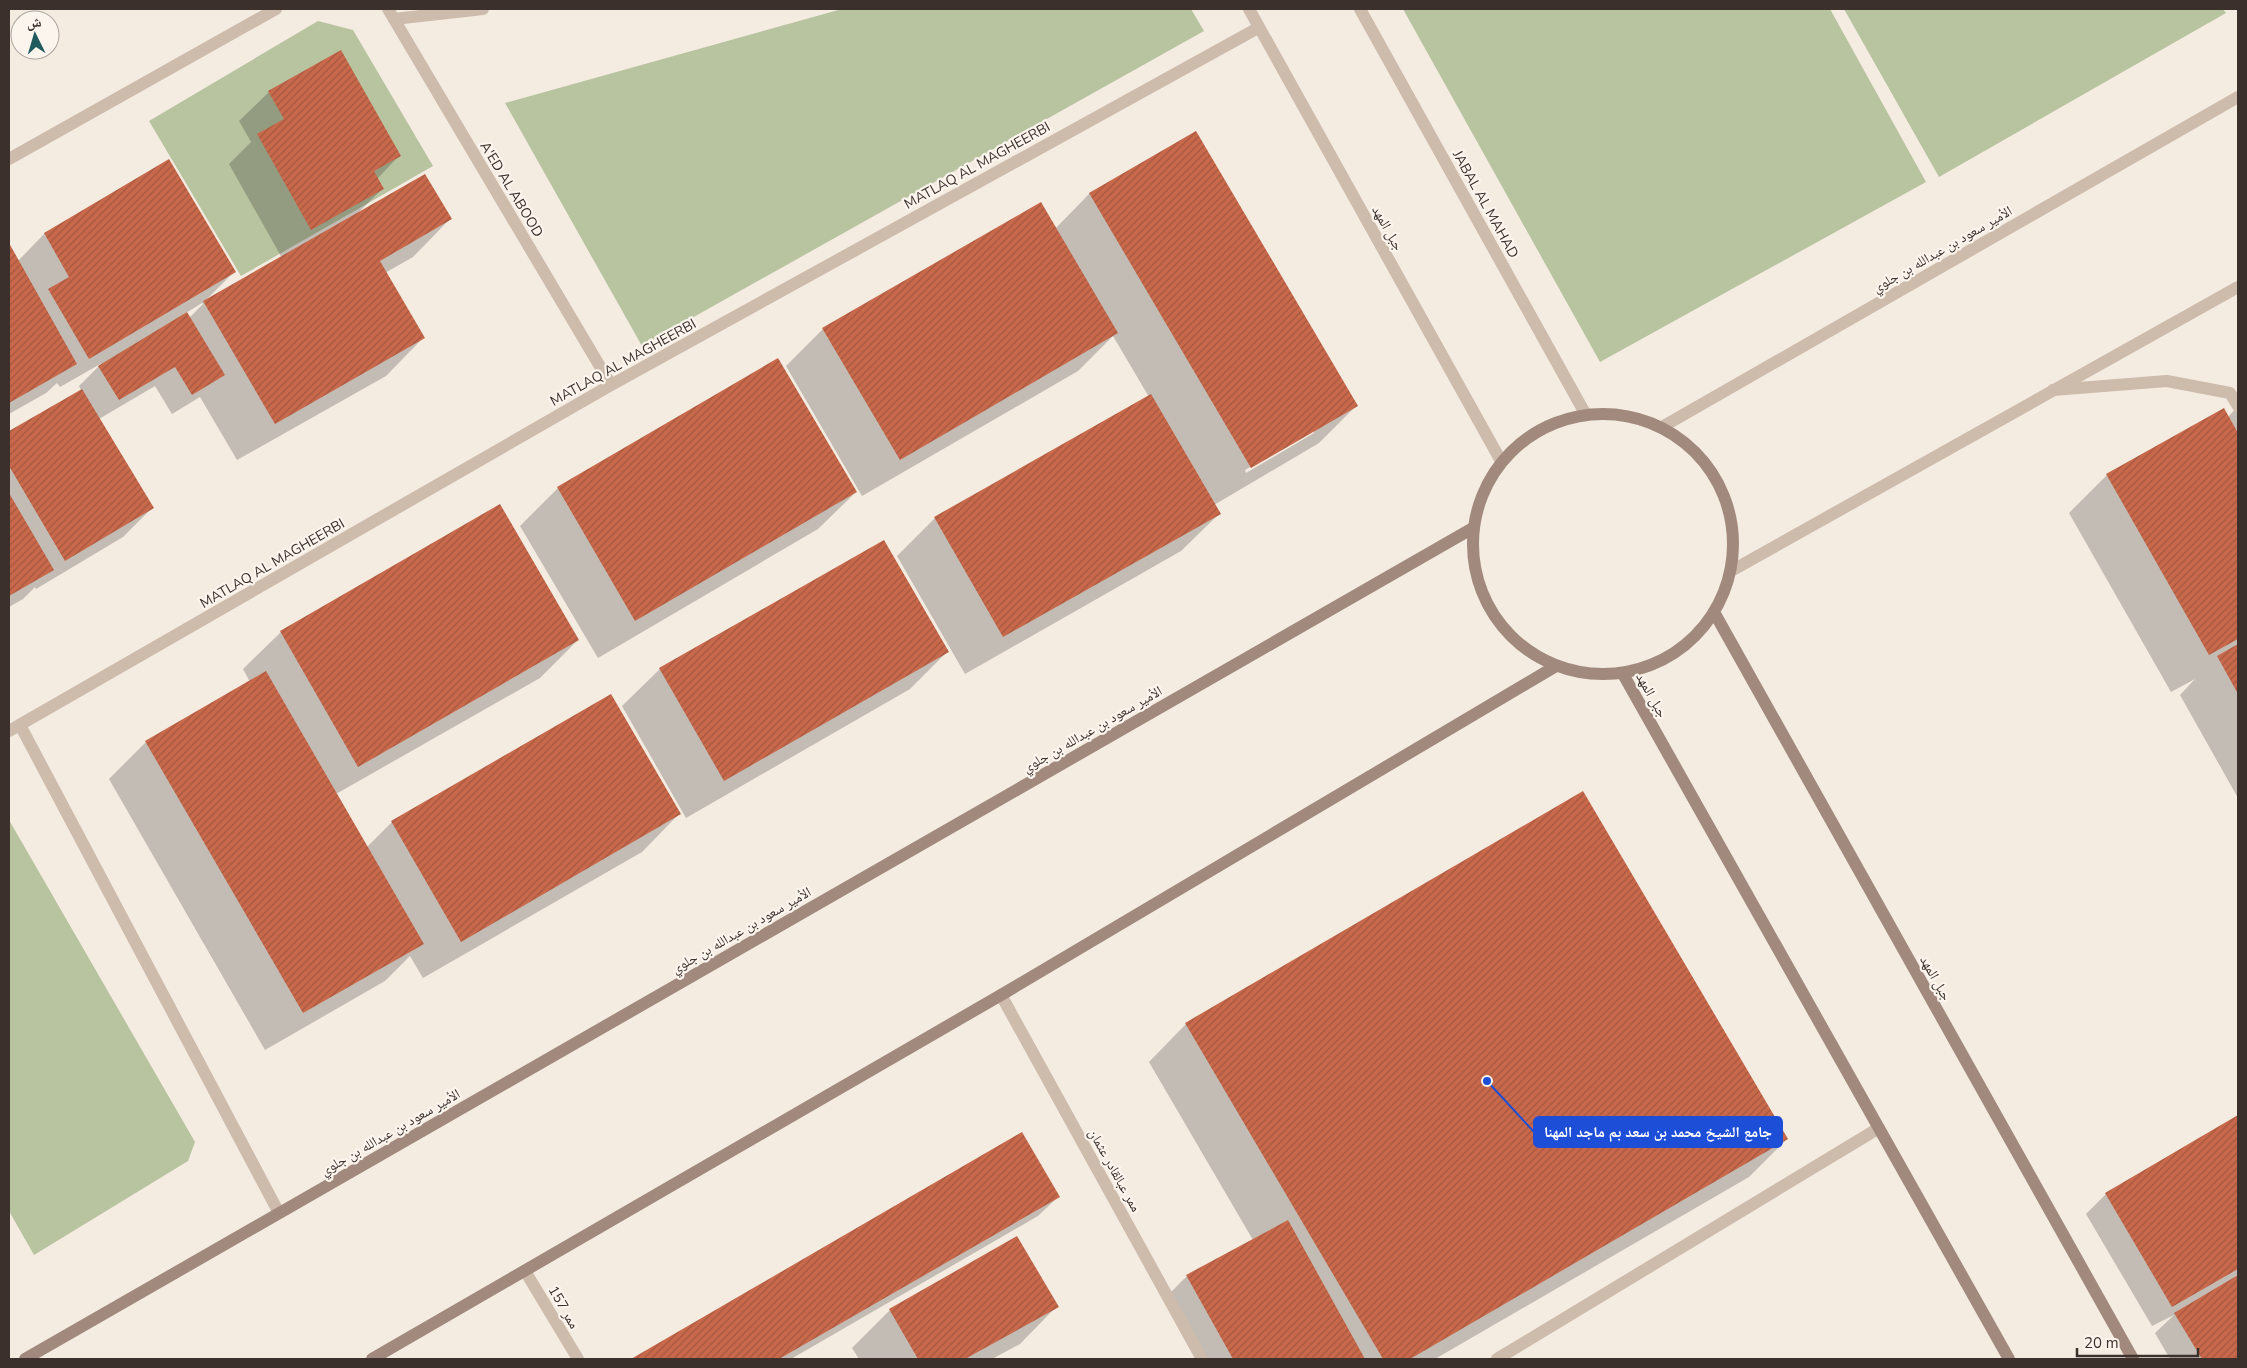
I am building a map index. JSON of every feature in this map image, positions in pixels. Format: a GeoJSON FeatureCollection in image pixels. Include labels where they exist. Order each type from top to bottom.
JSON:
{"type":"FeatureCollection","features":[{"type":"Feature","properties":{"kind":"main road"},"geometry":{"type":"LineString","coordinates":[[1586,415],[1625,415],[1662,427],[1696,452],[1721,487],[1733,528],[1731,571],[1714,612],[1692,639],[1664,659],[1623,674],[1594,673],[1556,666],[1519,644],[1490,611],[1474,571],[1473,528],[1482,492],[1502,461],[1526,439],[1554,423],[1586,415]]}},
{"type":"Feature","properties":{"kind":"main road","name":"الأمير سعود بن عبدالله بن جلوي"},"geometry":{"type":"LineString","coordinates":[[25,1359],[1473,528]]}},
{"type":"Feature","properties":{"kind":"main road","name":"جبل المهد"},"geometry":{"type":"LineString","coordinates":[[1714,612],[2132,1359]]}},
{"type":"Feature","properties":{"kind":"main road"},"geometry":{"type":"LineString","coordinates":[[372,1359],[1001,995],[1556,666]]}},
{"type":"Feature","properties":{"kind":"main road","name":"جبل المهد"},"geometry":{"type":"LineString","coordinates":[[1623,674],[2009,1359]]}},
{"type":"Feature","properties":{"kind":"street"},"geometry":{"type":"LineString","coordinates":[[9,159],[276,9]]}},
{"type":"Feature","properties":{"kind":"street"},"geometry":{"type":"LineString","coordinates":[[391,14],[484,9]]}},
{"type":"Feature","properties":{"kind":"street","name":"جبل المهد"},"geometry":{"type":"LineString","coordinates":[[1249,9],[1502,461]]}},
{"type":"Feature","properties":{"kind":"street","name":"JABAL AL MAHAD"},"geometry":{"type":"LineString","coordinates":[[1360,9],[1586,415]]}},
{"type":"Feature","properties":{"kind":"street","name":"A'ED AL ABOOD"},"geometry":{"type":"LineString","coordinates":[[391,14],[610,385]]}},
{"type":"Feature","properties":{"kind":"street","name":"MATLAQ AL MAGHEERBI"},"geometry":{"type":"LineString","coordinates":[[14,728],[610,385],[1258,28]]}},
{"type":"Feature","properties":{"kind":"street","name":"الأمير سعود بن عبدالله بن جلوي"},"geometry":{"type":"LineString","coordinates":[[1662,427],[2238,97]]}},
{"type":"Feature","properties":{"kind":"street"},"geometry":{"type":"LineString","coordinates":[[1731,571],[2238,286]]}},
{"type":"Feature","properties":{"kind":"street"},"geometry":{"type":"LineString","coordinates":[[2053,390],[2167,382],[2230,393],[2238,406]]}},
{"type":"Feature","properties":{"kind":"street"},"geometry":{"type":"LineString","coordinates":[[14,728],[279,1213]]}},
{"type":"Feature","properties":{"kind":"street","name":"ممر عبالقادر عثمان"},"geometry":{"type":"LineString","coordinates":[[1001,995],[1202,1359]]}},
{"type":"Feature","properties":{"kind":"street"},"geometry":{"type":"LineString","coordinates":[[1497,1359],[1879,1128]]}},
{"type":"Feature","properties":{"kind":"street","name":"ممر 157"},"geometry":{"type":"LineString","coordinates":[[526,1271],[578,1359]]}},
{"type":"Feature","properties":{"kind":"green space"},"geometry":{"type":"Polygon","coordinates":[[[842,9],[1191,9],[1204,31],[642,346],[505,103],[842,9]]]}},
{"type":"Feature","properties":{"kind":"green space"},"geometry":{"type":"Polygon","coordinates":[[[1403,9],[1830,9],[1926,182],[1600,362],[1403,9]]]}},
{"type":"Feature","properties":{"kind":"green space"},"geometry":{"type":"Polygon","coordinates":[[[1844,9],[2223,9],[2226,13],[1939,177],[1844,9]]]}},
{"type":"Feature","properties":{"kind":"green space"},"geometry":{"type":"Polygon","coordinates":[[[318,21],[353,30],[433,166],[241,276],[149,121],[318,21]]]}},
{"type":"Feature","properties":{"kind":"green space"},"geometry":{"type":"Polygon","coordinates":[[[9,820],[195,1142],[188,1161],[34,1255],[9,1211],[9,820]]]}},
{"type":"Feature","properties":{"kind":"building"},"geometry":{"type":"Polygon","coordinates":[[[341,50],[401,156],[374,171],[384,189],[311,230],[257,134],[284,119],[268,91],[341,50]]]}},
{"type":"Feature","properties":{"kind":"building"},"geometry":{"type":"Polygon","coordinates":[[[1196,131],[1358,406],[1251,468],[1089,193],[1196,131]]]}},
{"type":"Feature","properties":{"kind":"building"},"geometry":{"type":"Polygon","coordinates":[[[169,159],[236,272],[89,359],[48,289],[69,277],[44,233],[169,159]]]}},
{"type":"Feature","properties":{"kind":"building"},"geometry":{"type":"Polygon","coordinates":[[[425,174],[452,219],[380,261],[425,338],[275,424],[203,301],[425,174]]]}},
{"type":"Feature","properties":{"kind":"building"},"geometry":{"type":"Polygon","coordinates":[[[1041,202],[1118,333],[900,460],[822,328],[1041,202]]]}},
{"type":"Feature","properties":{"kind":"building"},"geometry":{"type":"Polygon","coordinates":[[[9,243],[77,364],[9,403],[9,243]]]}},
{"type":"Feature","properties":{"kind":"building"},"geometry":{"type":"Polygon","coordinates":[[[187,312],[225,375],[192,395],[175,367],[119,400],[98,366],[187,312]]]}},
{"type":"Feature","properties":{"kind":"building"},"geometry":{"type":"Polygon","coordinates":[[[778,358],[857,492],[635,621],[557,487],[778,358]]]}},
{"type":"Feature","properties":{"kind":"building"},"geometry":{"type":"Polygon","coordinates":[[[82,389],[154,508],[65,561],[9,466],[9,431],[82,389]]]}},
{"type":"Feature","properties":{"kind":"building"},"geometry":{"type":"Polygon","coordinates":[[[1151,394],[1221,514],[1003,637],[934,517],[1151,394]]]}},
{"type":"Feature","properties":{"kind":"building"},"geometry":{"type":"Polygon","coordinates":[[[2224,408],[2238,433],[2238,639],[2209,655],[2106,474],[2224,408]]]}},
{"type":"Feature","properties":{"kind":"building"},"geometry":{"type":"Polygon","coordinates":[[[9,493],[54,570],[9,596],[9,493]]]}},
{"type":"Feature","properties":{"kind":"building"},"geometry":{"type":"Polygon","coordinates":[[[500,504],[579,640],[358,767],[280,631],[500,504]]]}},
{"type":"Feature","properties":{"kind":"building"},"geometry":{"type":"Polygon","coordinates":[[[884,540],[949,652],[724,781],[659,668],[884,540]]]}},
{"type":"Feature","properties":{"kind":"building"},"geometry":{"type":"Polygon","coordinates":[[[2238,644],[2238,694],[2217,656],[2238,644]]]}},
{"type":"Feature","properties":{"kind":"building"},"geometry":{"type":"Polygon","coordinates":[[[266,671],[424,944],[303,1013],[145,741],[266,671]]]}},
{"type":"Feature","properties":{"kind":"building"},"geometry":{"type":"Polygon","coordinates":[[[611,694],[681,814],[461,942],[391,821],[611,694]]]}},
{"type":"Feature","properties":{"kind":"building"},"geometry":{"type":"Polygon","coordinates":[[[1583,791],[1788,1139],[1410,1359],[1383,1359],[1185,1023],[1583,791]]]}},
{"type":"Feature","properties":{"kind":"building"},"geometry":{"type":"Polygon","coordinates":[[[2238,1115],[2238,1269],[2172,1307],[2105,1193],[2238,1115]]]}},
{"type":"Feature","properties":{"kind":"building"},"geometry":{"type":"Polygon","coordinates":[[[1022,1132],[1060,1197],[779,1359],[631,1359],[1022,1132]]]}},
{"type":"Feature","properties":{"kind":"building"},"geometry":{"type":"Polygon","coordinates":[[[1288,1220],[1365,1359],[1233,1359],[1186,1275],[1288,1220]]]}},
{"type":"Feature","properties":{"kind":"building"},"geometry":{"type":"Polygon","coordinates":[[[1017,1236],[1059,1307],[965,1359],[918,1359],[889,1309],[1017,1236]]]}},
{"type":"Feature","properties":{"kind":"building"},"geometry":{"type":"Polygon","coordinates":[[[2238,1275],[2238,1359],[2202,1359],[2174,1313],[2238,1275]]]}},
{"type":"Feature","properties":{"kind":"place","name":"جامع الشيخ محمد بن سعد بم ماجد المهنا"},"geometry":{"type":"Point","coordinates":[1487,1081]}}]}
